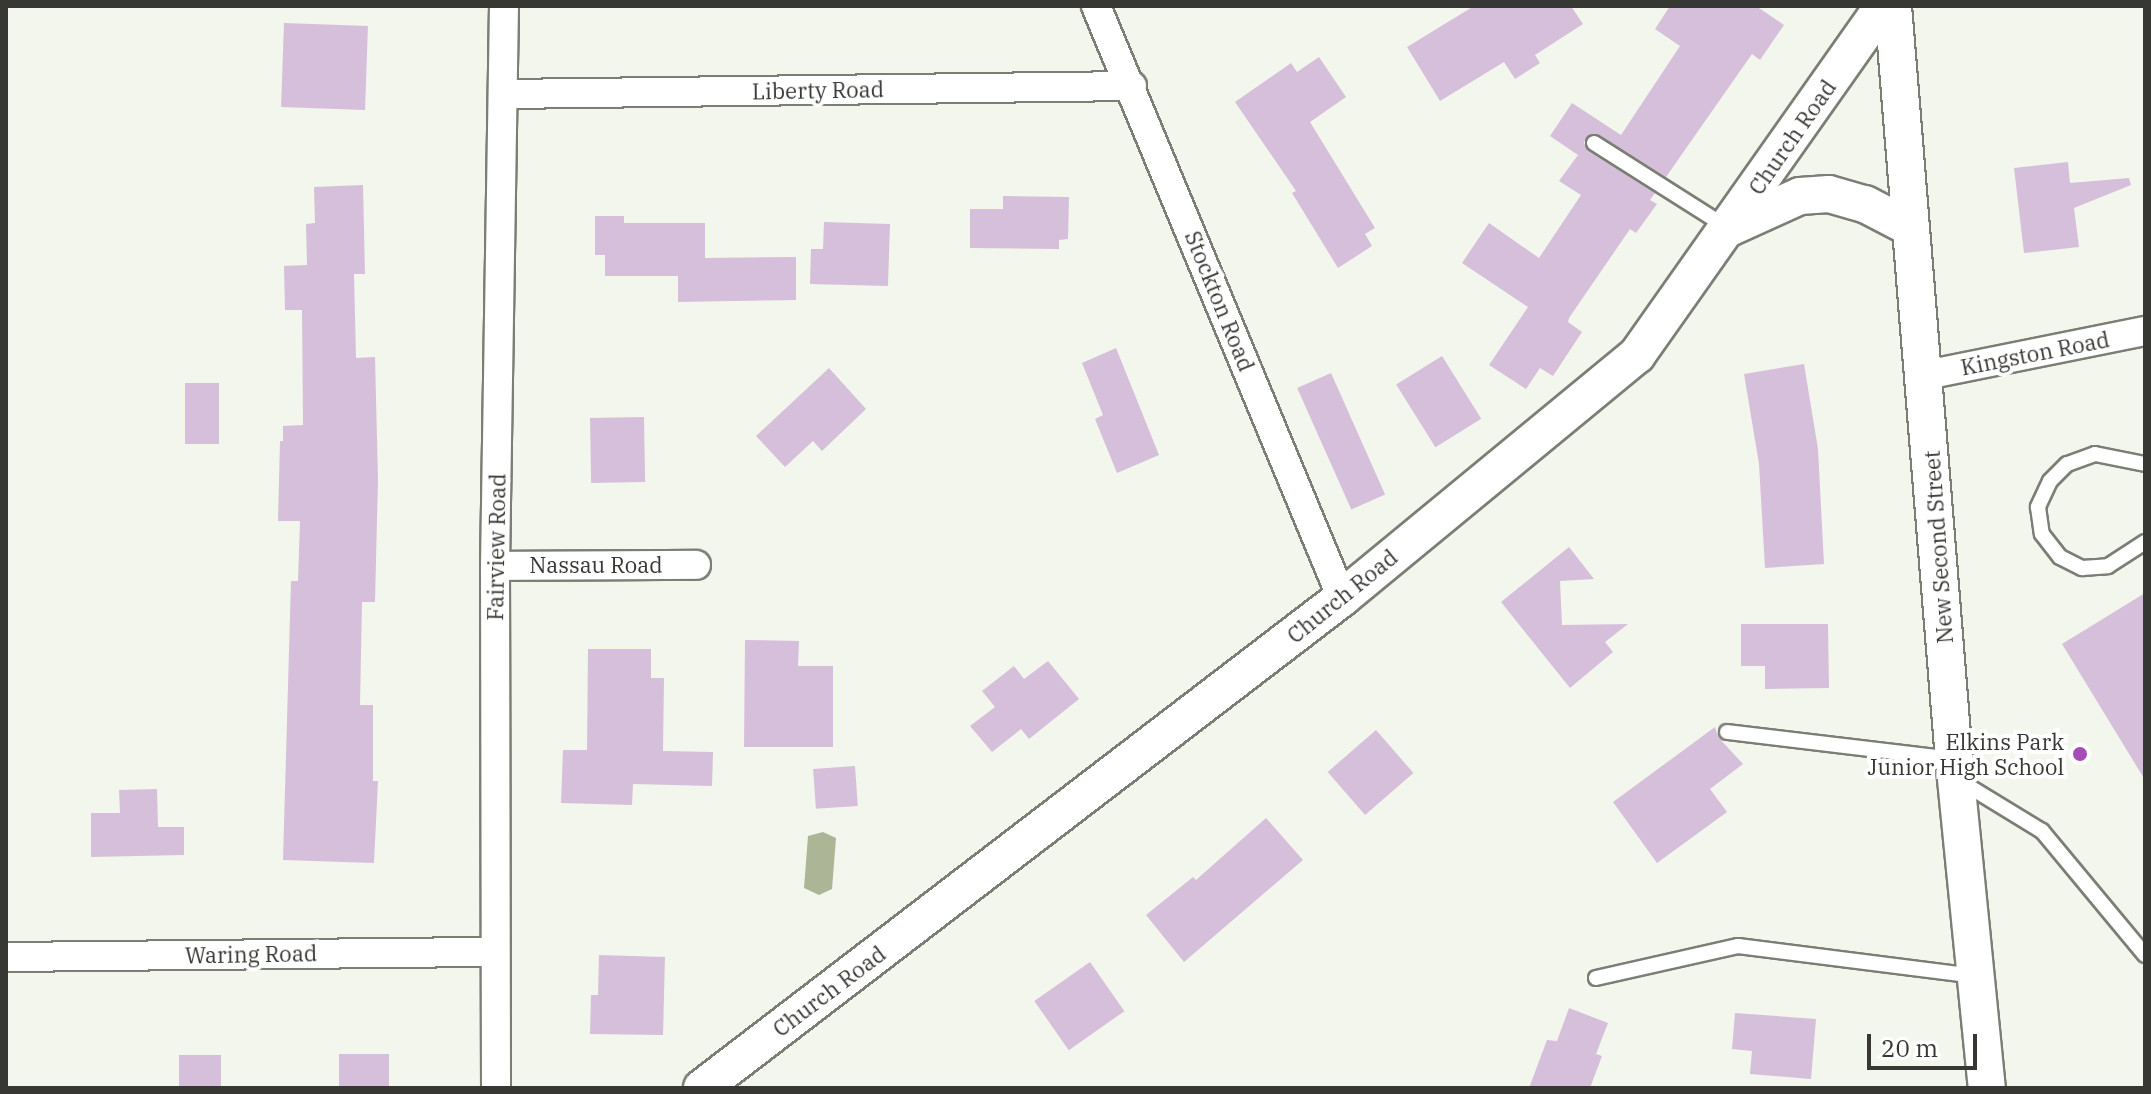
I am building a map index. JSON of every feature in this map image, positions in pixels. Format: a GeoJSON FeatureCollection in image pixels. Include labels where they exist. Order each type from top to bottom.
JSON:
{"type":"FeatureCollection","features":[{"type":"Feature","properties":{"kind":"street","name":"Fairview Road"},"geometry":{"type":"LineString","coordinates":[[496,1088],[495,566],[505,94],[504,6]]}},
{"type":"Feature","properties":{"kind":"street","name":"Stockton Road"},"geometry":{"type":"LineString","coordinates":[[1096,6],[1132,86],[1342,598]]}},
{"type":"Feature","properties":{"kind":"street","name":"Church Road"},"geometry":{"type":"LineString","coordinates":[[702,1088],[1342,598],[1637,355],[1883,6]]}},
{"type":"Feature","properties":{"kind":"street","name":"New Second Street"},"geometry":{"type":"LineString","coordinates":[[1893,6],[1909,227],[1926,375],[1955,769],[1987,1088]]}},
{"type":"Feature","properties":{"kind":"street","name":"Liberty Road"},"geometry":{"type":"LineString","coordinates":[[505,94],[1132,86]]}},
{"type":"Feature","properties":{"kind":"street"},"geometry":{"type":"LineString","coordinates":[[1728,229],[1800,196],[1829,194],[1865,204],[1909,227]]}},
{"type":"Feature","properties":{"kind":"street","name":"Kingston Road"},"geometry":{"type":"LineString","coordinates":[[1926,375],[2145,331]]}},
{"type":"Feature","properties":{"kind":"street","name":"Nassau Road"},"geometry":{"type":"LineString","coordinates":[[495,566],[696,565]]}},
{"type":"Feature","properties":{"kind":"street","name":"Waring Road"},"geometry":{"type":"LineString","coordinates":[[6,957],[495,952]]}},
{"type":"Feature","properties":{"kind":"lane"},"geometry":{"type":"LineString","coordinates":[[1594,143],[1728,229]]}},
{"type":"Feature","properties":{"kind":"lane"},"geometry":{"type":"LineString","coordinates":[[2145,464],[2095,454],[2067,464],[2050,481],[2038,507],[2042,534],[2060,557],[2082,568],[2108,566],[2145,542]]}},
{"type":"Feature","properties":{"kind":"lane"},"geometry":{"type":"LineString","coordinates":[[1727,732],[1955,769],[2042,831],[2145,955]]}},
{"type":"Feature","properties":{"kind":"lane"},"geometry":{"type":"LineString","coordinates":[[1596,978],[1738,946],[1976,976]]}},
{"type":"Feature","properties":{"kind":"shaded area"},"geometry":{"type":"Polygon","coordinates":[[[823,832],[836,838],[832,889],[819,895],[804,888],[808,836],[823,832]]]}},
{"type":"Feature","properties":{"kind":"building"},"geometry":{"type":"Polygon","coordinates":[[[1474,6],[1571,6],[1583,24],[1535,55],[1540,63],[1515,79],[1504,62],[1440,101],[1407,47],[1474,6]]]}},
{"type":"Feature","properties":{"kind":"building"},"geometry":{"type":"Polygon","coordinates":[[[1670,6],[1756,6],[1784,25],[1760,60],[1752,54],[1666,177],[1599,135],[1586,137],[1584,143],[1588,151],[1655,193],[1650,200],[1657,204],[1636,233],[1630,229],[1569,318],[1568,322],[1582,332],[1553,376],[1540,368],[1526,389],[1489,365],[1528,307],[1462,263],[1489,223],[1539,258],[1581,195],[1559,181],[1578,155],[1550,136],[1572,103],[1621,135],[1680,46],[1655,29],[1670,6]]]}},
{"type":"Feature","properties":{"kind":"building"},"geometry":{"type":"Polygon","coordinates":[[[284,23],[368,26],[365,110],[281,107],[284,23]]]}},
{"type":"Feature","properties":{"kind":"building"},"geometry":{"type":"Polygon","coordinates":[[[1319,57],[1346,97],[1310,122],[1375,228],[1365,234],[1372,246],[1338,268],[1292,193],[1296,191],[1235,102],[1291,63],[1297,72],[1319,57]]]}},
{"type":"Feature","properties":{"kind":"building"},"geometry":{"type":"Polygon","coordinates":[[[2068,162],[2070,183],[2129,178],[2131,185],[2074,208],[2079,247],[2024,253],[2014,168],[2068,162]]]}},
{"type":"Feature","properties":{"kind":"building"},"geometry":{"type":"Polygon","coordinates":[[[363,185],[365,274],[354,274],[356,358],[375,357],[378,479],[375,602],[362,602],[360,705],[373,705],[373,781],[378,781],[374,863],[283,860],[291,581],[298,581],[300,521],[278,521],[280,441],[283,441],[283,426],[303,425],[302,310],[285,310],[284,266],[307,265],[306,224],[315,223],[314,187],[363,185]]]}},
{"type":"Feature","properties":{"kind":"building"},"geometry":{"type":"Polygon","coordinates":[[[1003,196],[1069,197],[1068,239],[1059,240],[1059,249],[970,248],[970,209],[1003,209],[1003,196]]]}},
{"type":"Feature","properties":{"kind":"building"},"geometry":{"type":"Polygon","coordinates":[[[595,216],[624,216],[624,223],[705,223],[705,258],[796,257],[796,300],[678,302],[678,276],[605,276],[605,255],[595,255],[595,216]]]}},
{"type":"Feature","properties":{"kind":"building"},"geometry":{"type":"Polygon","coordinates":[[[824,222],[890,224],[888,286],[810,284],[811,249],[823,249],[824,222]]]}},
{"type":"Feature","properties":{"kind":"building"},"geometry":{"type":"Polygon","coordinates":[[[1116,348],[1159,455],[1117,473],[1095,419],[1103,415],[1082,363],[1116,348]]]}},
{"type":"Feature","properties":{"kind":"building"},"geometry":{"type":"Polygon","coordinates":[[[1442,356],[1481,419],[1435,447],[1396,385],[1442,356]]]}},
{"type":"Feature","properties":{"kind":"building"},"geometry":{"type":"Polygon","coordinates":[[[1804,364],[1818,449],[1824,564],[1765,568],[1759,464],[1744,374],[1804,364]]]}},
{"type":"Feature","properties":{"kind":"building"},"geometry":{"type":"Polygon","coordinates":[[[829,368],[866,409],[822,451],[813,441],[785,467],[756,436],[829,368]]]}},
{"type":"Feature","properties":{"kind":"building"},"geometry":{"type":"Polygon","coordinates":[[[1331,373],[1385,495],[1351,510],[1297,388],[1331,373]]]}},
{"type":"Feature","properties":{"kind":"building"},"geometry":{"type":"Polygon","coordinates":[[[185,383],[219,383],[219,444],[185,444],[185,383]]]}},
{"type":"Feature","properties":{"kind":"building"},"geometry":{"type":"Polygon","coordinates":[[[644,417],[645,482],[591,483],[590,418],[644,417]]]}},
{"type":"Feature","properties":{"kind":"building"},"geometry":{"type":"Polygon","coordinates":[[[1569,547],[1594,579],[1560,581],[1562,625],[1628,624],[1605,642],[1613,652],[1570,688],[1501,602],[1569,547]]]}},
{"type":"Feature","properties":{"kind":"building"},"geometry":{"type":"Polygon","coordinates":[[[2145,593],[2145,780],[2062,644],[2145,593]]]}},
{"type":"Feature","properties":{"kind":"building"},"geometry":{"type":"Polygon","coordinates":[[[1741,624],[1828,624],[1829,688],[1765,689],[1765,666],[1741,666],[1741,624]]]}},
{"type":"Feature","properties":{"kind":"building"},"geometry":{"type":"Polygon","coordinates":[[[745,640],[799,641],[798,666],[833,666],[833,747],[744,747],[745,640]]]}},
{"type":"Feature","properties":{"kind":"building"},"geometry":{"type":"Polygon","coordinates":[[[588,649],[651,649],[651,678],[664,678],[663,751],[713,752],[712,786],[633,784],[632,805],[561,803],[563,750],[587,750],[588,649]]]}},
{"type":"Feature","properties":{"kind":"building"},"geometry":{"type":"Polygon","coordinates":[[[1048,661],[1079,699],[1029,739],[1021,729],[992,752],[970,726],[995,707],[982,691],[1014,666],[1024,679],[1048,661]]]}},
{"type":"Feature","properties":{"kind":"building"},"geometry":{"type":"Polygon","coordinates":[[[1715,727],[1718,737],[1743,764],[1710,789],[1727,812],[1657,863],[1613,802],[1715,727]]]}},
{"type":"Feature","properties":{"kind":"building"},"geometry":{"type":"Polygon","coordinates":[[[1376,730],[1413,773],[1365,815],[1328,772],[1376,730]]]}},
{"type":"Feature","properties":{"kind":"building"},"geometry":{"type":"Polygon","coordinates":[[[855,766],[858,806],[816,809],[813,769],[855,766]]]}},
{"type":"Feature","properties":{"kind":"building"},"geometry":{"type":"Polygon","coordinates":[[[157,789],[158,827],[184,827],[184,855],[91,857],[91,813],[120,813],[119,790],[157,789]]]}},
{"type":"Feature","properties":{"kind":"building"},"geometry":{"type":"Polygon","coordinates":[[[1266,818],[1303,860],[1184,962],[1146,915],[1193,877],[1196,880],[1266,818]]]}},
{"type":"Feature","properties":{"kind":"building"},"geometry":{"type":"Polygon","coordinates":[[[599,955],[665,957],[663,1035],[590,1034],[591,995],[598,995],[599,955]]]}},
{"type":"Feature","properties":{"kind":"building"},"geometry":{"type":"Polygon","coordinates":[[[1090,962],[1124,1011],[1069,1050],[1034,1001],[1090,962]]]}},
{"type":"Feature","properties":{"kind":"building"},"geometry":{"type":"Polygon","coordinates":[[[1569,1008],[1608,1023],[1596,1054],[1602,1056],[1590,1088],[1529,1088],[1547,1040],[1557,1041],[1569,1008]]]}},
{"type":"Feature","properties":{"kind":"building"},"geometry":{"type":"Polygon","coordinates":[[[1735,1013],[1816,1019],[1811,1079],[1750,1074],[1752,1051],[1732,1049],[1735,1013]]]}},
{"type":"Feature","properties":{"kind":"building"},"geometry":{"type":"Polygon","coordinates":[[[339,1054],[389,1054],[389,1088],[339,1088],[339,1054]]]}},
{"type":"Feature","properties":{"kind":"building"},"geometry":{"type":"Polygon","coordinates":[[[179,1055],[221,1055],[221,1088],[179,1088],[179,1055]]]}},
{"type":"Feature","properties":{"kind":"place","name":"Elkins Park Junior High School"},"geometry":{"type":"Point","coordinates":[2080,754]}}]}
